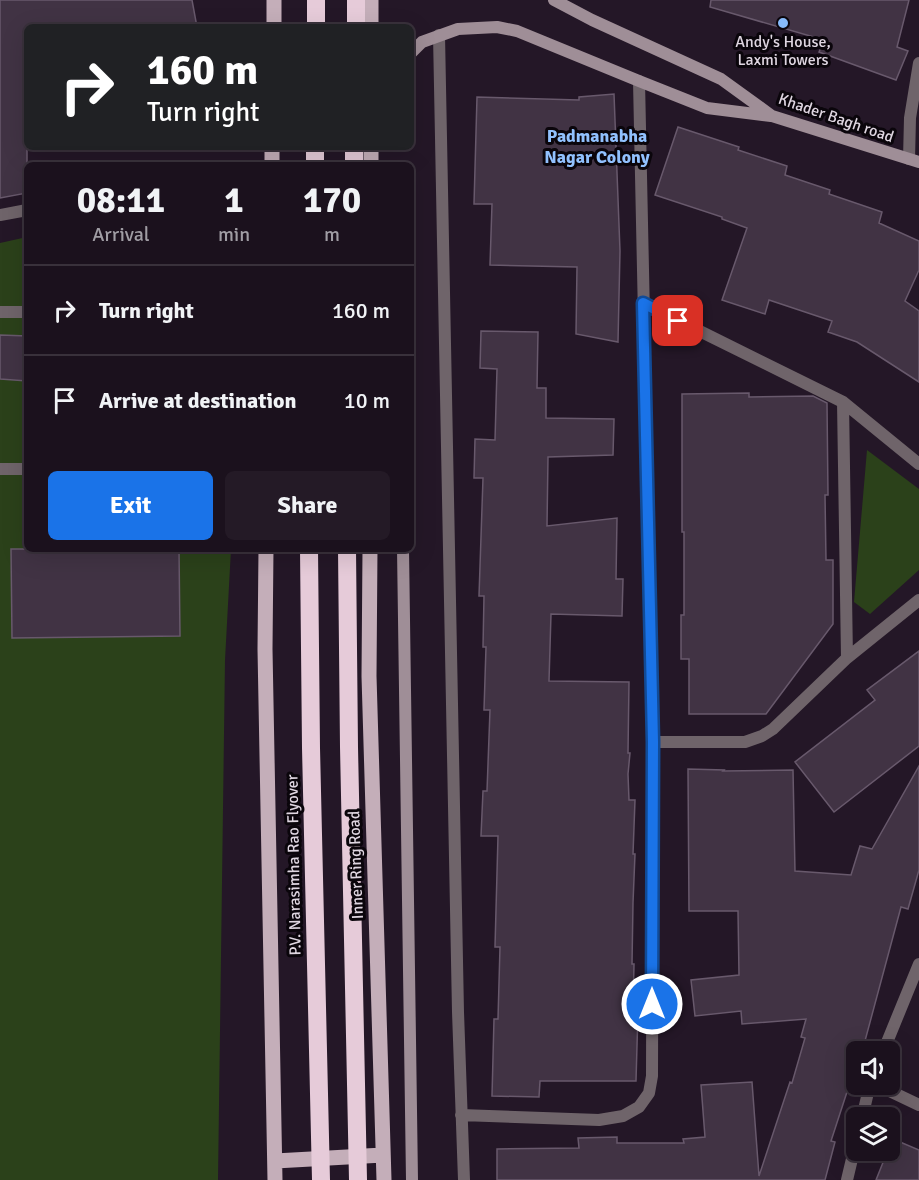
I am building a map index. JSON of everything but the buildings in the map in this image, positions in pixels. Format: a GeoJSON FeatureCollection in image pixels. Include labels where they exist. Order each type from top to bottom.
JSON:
{"type":"FeatureCollection","features":[{"type":"Feature","properties":{"kind":"highway"},"geometry":{"type":"LineString","coordinates":[[316,0],[316,24]]}},
{"type":"Feature","properties":{"kind":"highway"},"geometry":{"type":"LineString","coordinates":[[356,0],[356,24]]}},
{"type":"Feature","properties":{"kind":"highway","name":"P.V. Narasimha Rao Flyover"},"geometry":{"type":"LineString","coordinates":[[309,552],[321,1180]]}},
{"type":"Feature","properties":{"kind":"highway"},"geometry":{"type":"LineString","coordinates":[[347,552],[358,1180]]}},
{"type":"Feature","properties":{"kind":"main road"},"geometry":{"type":"LineString","coordinates":[[274,0],[274,24]]}},
{"type":"Feature","properties":{"kind":"main road"},"geometry":{"type":"LineString","coordinates":[[370,24],[371,0]]}},
{"type":"Feature","properties":{"kind":"main road"},"geometry":{"type":"LineString","coordinates":[[266,552],[265,660],[276,1180]]}},
{"type":"Feature","properties":{"kind":"main road","name":"Inner Ring Road"},"geometry":{"type":"LineString","coordinates":[[370,552],[369,676],[384,1180]]}},
{"type":"Feature","properties":{"kind":"main road"},"geometry":{"type":"LineString","coordinates":[[275,1161],[383,1155]]}},
{"type":"Feature","properties":{"kind":"street","name":"Khader Bagh road"},"geometry":{"type":"LineString","coordinates":[[554,0],[721,80],[772,116],[914,161]]}},
{"type":"Feature","properties":{"kind":"street"},"geometry":{"type":"LineString","coordinates":[[414,50],[422,42],[458,29],[497,27],[517,31],[707,108],[772,116]]}},
{"type":"Feature","properties":{"kind":"street"},"geometry":{"type":"LineString","coordinates":[[439,35],[464,1180]]}},
{"type":"Feature","properties":{"kind":"street"},"geometry":{"type":"LineString","coordinates":[[914,161],[910,118],[919,63]]}},
{"type":"Feature","properties":{"kind":"street"},"geometry":{"type":"LineString","coordinates":[[461,1115],[600,1120],[623,1116],[639,1107],[649,1093],[652,1076],[653,742],[639,81]]}},
{"type":"Feature","properties":{"kind":"street"},"geometry":{"type":"LineString","coordinates":[[0,215],[24,211]]}},
{"type":"Feature","properties":{"kind":"street"},"geometry":{"type":"LineString","coordinates":[[643,303],[843,402],[919,464]]}},
{"type":"Feature","properties":{"kind":"street"},"geometry":{"type":"LineString","coordinates":[[0,312],[24,312]]}},
{"type":"Feature","properties":{"kind":"street"},"geometry":{"type":"LineString","coordinates":[[843,402],[847,658]]}},
{"type":"Feature","properties":{"kind":"street"},"geometry":{"type":"LineString","coordinates":[[0,469],[24,469]]}},
{"type":"Feature","properties":{"kind":"street"},"geometry":{"type":"LineString","coordinates":[[403,552],[412,1180]]}},
{"type":"Feature","properties":{"kind":"street"},"geometry":{"type":"LineString","coordinates":[[653,742],[745,742],[762,736],[773,729],[847,658],[919,600]]}},
{"type":"Feature","properties":{"kind":"street"},"geometry":{"type":"LineString","coordinates":[[888,1041],[919,964]]}},
{"type":"Feature","properties":{"kind":"street"},"geometry":{"type":"LineString","coordinates":[[898,1095],[919,1105]]}},
{"type":"Feature","properties":{"kind":"street"},"geometry":{"type":"LineString","coordinates":[[848,1180],[852,1161]]}},
{"type":"Feature","properties":{"kind":"green space"},"geometry":{"type":"Polygon","coordinates":[[[24,238],[24,552],[231,552],[225,660],[218,1180],[0,1180],[0,243],[24,238]]]}},
{"type":"Feature","properties":{"kind":"green space"},"geometry":{"type":"Polygon","coordinates":[[[867,450],[919,489],[919,570],[870,614],[854,602],[867,450]]]}},
{"type":"Feature","properties":{"kind":"place","name":"Andy's House, Laxmi Towers"},"geometry":{"type":"Point","coordinates":[783,23]}},
{"type":"Feature","properties":{"kind":"district","name":"Padmanabha Nagar Colony"},"geometry":{"type":"Point","coordinates":[597,146]}},
{"type":"Feature","properties":{"kind":"route"},"geometry":{"type":"LineString","coordinates":[[652,1004],[653,742],[643,303],[678,321]]}}]}
